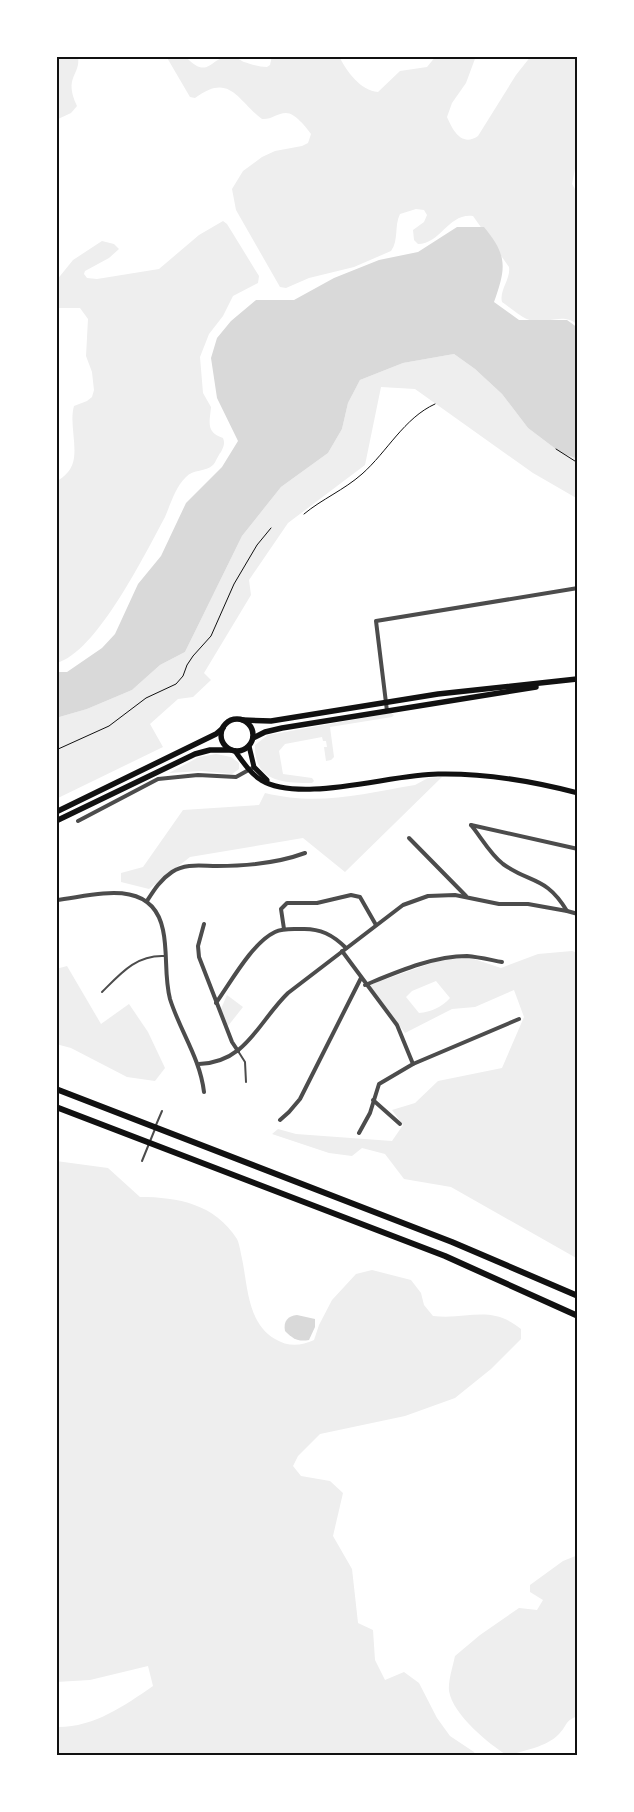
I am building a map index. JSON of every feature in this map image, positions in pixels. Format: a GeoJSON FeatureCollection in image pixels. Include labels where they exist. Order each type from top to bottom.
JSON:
{"type":"FeatureCollection","features":[{"type":"Feature","properties":{"kind":"highway"},"geometry":{"type":"LineString","coordinates":[[56,812],[210,736],[234,720],[271,721],[438,694],[578,679]]}},
{"type":"Feature","properties":{"kind":"highway"},"geometry":{"type":"LineString","coordinates":[[253,738],[282,728],[578,679]]}},
{"type":"Feature","properties":{"kind":"highway"},"geometry":{"type":"LineString","coordinates":[[56,821],[195,754],[210,750],[233,751],[249,746],[253,738],[251,728],[243,720]]}},
{"type":"Feature","properties":{"kind":"highway"},"geometry":{"type":"LineString","coordinates":[[223,728],[221,739],[233,751]]}},
{"type":"Feature","properties":{"kind":"highway"},"geometry":{"type":"LineString","coordinates":[[56,1090],[443,1238],[578,1296]]}},
{"type":"Feature","properties":{"kind":"highway"},"geometry":{"type":"LineString","coordinates":[[56,1107],[445,1256],[578,1316]]}},
{"type":"Feature","properties":{"kind":"main road"},"geometry":{"type":"LineString","coordinates":[[249,746],[251,768]]}},
{"type":"Feature","properties":{"kind":"main road"},"geometry":{"type":"LineString","coordinates":[[233,751],[251,768],[273,784],[300,788],[329,788],[409,776],[462,774],[533,782],[578,793]]}},
{"type":"Feature","properties":{"kind":"street"},"geometry":{"type":"LineString","coordinates":[[388,711],[376,621],[578,588]]}},
{"type":"Feature","properties":{"kind":"street"},"geometry":{"type":"LineString","coordinates":[[78,821],[158,779],[198,775],[236,777],[251,768]]}},
{"type":"Feature","properties":{"kind":"street"},"geometry":{"type":"LineString","coordinates":[[567,911],[558,896],[546,885],[502,864],[471,824],[578,849]]}},
{"type":"Feature","properties":{"kind":"street"},"geometry":{"type":"LineString","coordinates":[[409,838],[466,896]]}},
{"type":"Feature","properties":{"kind":"street"},"geometry":{"type":"LineString","coordinates":[[147,901],[158,884],[172,872],[191,865],[235,864],[289,859],[305,853]]}},
{"type":"Feature","properties":{"kind":"street"},"geometry":{"type":"LineString","coordinates":[[56,900],[117,892],[133,894],[147,901],[158,915],[161,923],[167,987],[172,1004],[198,1064],[204,1092]]}},
{"type":"Feature","properties":{"kind":"street"},"geometry":{"type":"LineString","coordinates":[[198,1064],[218,1062],[238,1051],[254,1036],[288,993],[403,906],[428,896],[455,894],[499,904],[528,904],[578,914]]}},
{"type":"Feature","properties":{"kind":"street"},"geometry":{"type":"LineString","coordinates":[[284,929],[281,909],[287,903],[317,903],[351,895],[360,897],[376,925]]}},
{"type":"Feature","properties":{"kind":"street"},"geometry":{"type":"LineString","coordinates":[[204,924],[199,941],[199,957],[232,1042],[238,1051]]}},
{"type":"Feature","properties":{"kind":"street"},"geometry":{"type":"LineString","coordinates":[[216,1003],[260,942],[276,931],[309,928],[326,932],[344,950],[365,984],[397,1025],[413,1064]]}},
{"type":"Feature","properties":{"kind":"street"},"geometry":{"type":"LineString","coordinates":[[365,984],[429,961],[449,957],[469,956],[502,962]]}},
{"type":"Feature","properties":{"kind":"street"},"geometry":{"type":"LineString","coordinates":[[280,1120],[300,1099],[361,978]]}},
{"type":"Feature","properties":{"kind":"street"},"geometry":{"type":"LineString","coordinates":[[359,1133],[370,1113],[379,1084],[413,1064],[519,1019]]}},
{"type":"Feature","properties":{"kind":"street"},"geometry":{"type":"LineString","coordinates":[[373,1100],[400,1124]]}},
{"type":"Feature","properties":{"kind":"lane"},"geometry":{"type":"LineString","coordinates":[[102,992],[140,959],[164,956]]}},
{"type":"Feature","properties":{"kind":"lane"},"geometry":{"type":"LineString","coordinates":[[238,1051],[245,1062],[246,1082]]}},
{"type":"Feature","properties":{"kind":"lane"},"geometry":{"type":"LineString","coordinates":[[142,1161],[162,1111]]}},
{"type":"Feature","properties":{"kind":"path"},"geometry":{"type":"LineString","coordinates":[[304,514],[320,500],[361,475],[415,416],[435,404]]}},
{"type":"Feature","properties":{"kind":"path"},"geometry":{"type":"LineString","coordinates":[[556,449],[578,463]]}},
{"type":"Feature","properties":{"kind":"path"},"geometry":{"type":"LineString","coordinates":[[56,750],[109,726],[146,698],[180,680],[187,665],[211,636],[234,584],[257,545],[271,528]]}},
{"type":"Feature","properties":{"kind":"shaded area"},"geometry":{"type":"Polygon","coordinates":[[[56,56],[78,56],[78,63],[72,82],[73,96],[77,106],[71,113],[56,120],[56,56]]]}},
{"type":"Feature","properties":{"kind":"shaded area"},"geometry":{"type":"Polygon","coordinates":[[[166,56],[185,56],[193,64],[205,67],[219,59],[233,56],[246,63],[267,67],[270,65],[272,56],[339,56],[346,68],[360,84],[372,91],[378,92],[400,71],[427,67],[436,56],[476,56],[466,83],[452,103],[447,117],[455,132],[467,140],[478,136],[516,75],[531,56],[578,56],[578,153],[572,184],[578,194],[578,325],[567,319],[538,322],[528,320],[502,302],[502,293],[509,267],[473,216],[464,216],[457,219],[433,239],[426,243],[418,244],[414,240],[413,230],[424,222],[427,215],[424,210],[416,209],[400,214],[395,242],[391,251],[354,267],[309,278],[286,288],[280,287],[236,210],[232,189],[243,171],[262,157],[275,151],[302,146],[308,143],[311,134],[293,115],[283,113],[262,119],[239,97],[225,88],[207,91],[195,98],[190,97],[166,56]]]}},
{"type":"Feature","properties":{"kind":"shaded area"},"geometry":{"type":"Polygon","coordinates":[[[223,221],[227,224],[259,276],[258,283],[233,296],[223,316],[209,334],[200,357],[203,393],[211,407],[210,426],[213,433],[223,438],[223,448],[213,465],[207,469],[189,474],[182,481],[146,553],[103,622],[71,656],[56,663],[56,482],[68,472],[74,458],[72,422],[74,406],[92,397],[94,390],[92,372],[86,356],[88,319],[80,308],[56,308],[56,281],[73,260],[102,241],[114,244],[119,249],[109,258],[85,271],[84,274],[87,278],[97,279],[159,269],[199,235],[223,221]]]}},
{"type":"Feature","properties":{"kind":"shaded area"},"geometry":{"type":"Polygon","coordinates":[[[457,227],[484,227],[497,246],[501,255],[502,271],[494,302],[519,320],[567,320],[578,328],[578,459],[561,453],[528,428],[502,394],[475,369],[454,354],[403,363],[360,380],[348,403],[342,429],[328,453],[281,487],[242,536],[185,652],[160,665],[132,690],[87,709],[56,718],[56,672],[67,672],[102,648],[115,634],[138,584],[161,556],[186,503],[222,467],[238,441],[217,398],[211,358],[217,338],[231,321],[256,300],[294,300],[334,278],[379,260],[418,252],[457,227]]]}},
{"type":"Feature","properties":{"kind":"shaded area"},"geometry":{"type":"Polygon","coordinates":[[[454,354],[475,369],[502,394],[528,428],[561,453],[578,459],[578,499],[533,473],[415,389],[381,387],[365,465],[288,523],[249,580],[251,595],[204,673],[211,680],[193,697],[178,699],[150,724],[163,747],[56,799],[56,718],[87,709],[132,690],[160,665],[185,652],[242,536],[281,487],[328,453],[342,429],[348,403],[360,380],[403,363],[454,354]]]}},
{"type":"Feature","properties":{"kind":"shaded area"},"geometry":{"type":"Polygon","coordinates":[[[391,713],[394,715],[392,717],[330,727],[334,757],[331,760],[326,761],[324,747],[327,747],[326,741],[323,741],[322,737],[285,744],[279,751],[283,774],[312,778],[314,781],[312,783],[281,781],[272,778],[259,767],[255,745],[268,735],[391,713]]]}},
{"type":"Feature","properties":{"kind":"shaded area"},"geometry":{"type":"Polygon","coordinates":[[[216,754],[231,757],[239,763],[239,769],[232,774],[201,771],[169,773],[199,757],[216,754]]]}},
{"type":"Feature","properties":{"kind":"shaded area"},"geometry":{"type":"Polygon","coordinates":[[[442,777],[345,872],[303,838],[190,857],[149,889],[121,882],[121,873],[143,867],[183,810],[259,805],[265,793],[284,797],[322,799],[358,795],[415,785],[428,778],[442,777]]]}},
{"type":"Feature","properties":{"kind":"shaded area"},"geometry":{"type":"Polygon","coordinates":[[[572,951],[578,953],[578,1259],[451,1187],[404,1179],[385,1154],[362,1148],[352,1156],[329,1153],[272,1134],[278,1129],[296,1134],[392,1141],[403,1125],[392,1110],[415,1103],[438,1081],[502,1068],[524,1017],[514,990],[475,1007],[452,1009],[405,1033],[369,985],[443,959],[471,958],[501,968],[538,954],[572,951]],[[436,981],[412,991],[406,997],[419,1013],[428,1012],[450,998],[436,981]]]}},
{"type":"Feature","properties":{"kind":"shaded area"},"geometry":{"type":"Polygon","coordinates":[[[67,966],[101,1024],[129,1004],[148,1032],[165,1068],[155,1081],[127,1077],[71,1048],[56,1044],[56,969],[67,966]]]}},
{"type":"Feature","properties":{"kind":"shaded area"},"geometry":{"type":"Polygon","coordinates":[[[227,995],[243,1007],[228,1026],[221,1009],[227,995]]]}},
{"type":"Feature","properties":{"kind":"shaded area"},"geometry":{"type":"Polygon","coordinates":[[[56,1161],[108,1168],[140,1197],[182,1201],[207,1210],[218,1218],[228,1227],[238,1241],[247,1289],[258,1323],[275,1339],[285,1343],[304,1344],[314,1340],[319,1325],[332,1300],[356,1274],[372,1270],[411,1280],[421,1293],[424,1305],[433,1316],[489,1315],[510,1321],[521,1329],[521,1339],[491,1369],[455,1398],[405,1416],[320,1434],[298,1456],[293,1466],[301,1476],[330,1481],[343,1493],[333,1536],[352,1569],[358,1623],[373,1630],[375,1660],[385,1680],[404,1672],[419,1683],[437,1718],[450,1736],[474,1752],[476,1756],[56,1756],[56,1727],[83,1724],[95,1720],[131,1701],[153,1686],[148,1666],[90,1680],[56,1682],[56,1161]]]}},
{"type":"Feature","properties":{"kind":"shaded area"},"geometry":{"type":"Polygon","coordinates":[[[297,1315],[315,1319],[315,1327],[309,1340],[302,1341],[296,1339],[285,1331],[287,1320],[297,1315]]]}},
{"type":"Feature","properties":{"kind":"shaded area"},"geometry":{"type":"Polygon","coordinates":[[[578,1555],[578,1716],[568,1722],[559,1734],[548,1742],[508,1756],[473,1728],[457,1710],[449,1691],[455,1656],[480,1635],[519,1608],[537,1610],[543,1600],[530,1592],[530,1585],[563,1561],[578,1555]]]}}]}
